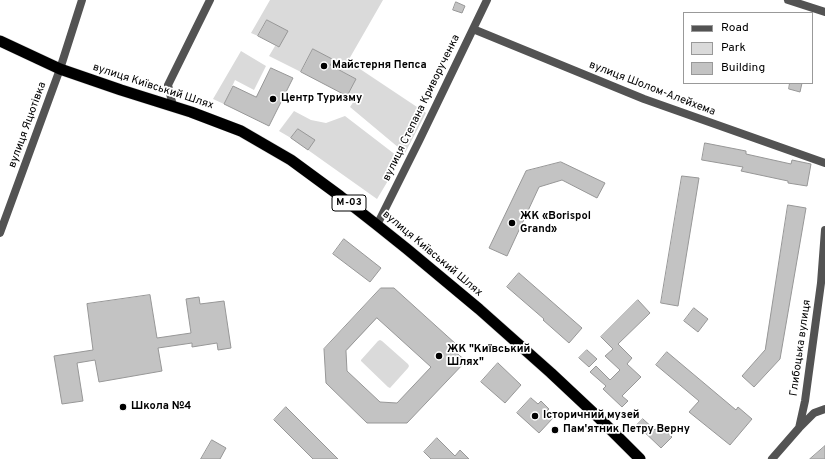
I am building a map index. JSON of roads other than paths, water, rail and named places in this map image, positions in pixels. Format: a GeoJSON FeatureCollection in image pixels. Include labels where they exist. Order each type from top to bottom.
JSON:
{"type":"FeatureCollection","features":[{"type":"Feature","properties":{"kind":"highway","name":"вулиця Київський Шлях"},"geometry":{"type":"LineString","coordinates":[[0,41],[60,69],[191,112],[241,131],[291,160],[377,225],[455,289],[584,404],[640,459]]}},
{"type":"Feature","properties":{"kind":"street","name":"вулиця Яцютівка"},"geometry":{"type":"LineString","coordinates":[[0,233],[60,69],[82,0]]}},
{"type":"Feature","properties":{"kind":"street"},"geometry":{"type":"LineString","coordinates":[[173,106],[168,85],[210,0]]}},
{"type":"Feature","properties":{"kind":"street","name":"вулиця Степана Криворученка"},"geometry":{"type":"LineString","coordinates":[[377,225],[420,141],[487,0]]}},
{"type":"Feature","properties":{"kind":"street"},"geometry":{"type":"LineString","coordinates":[[788,0],[825,12]]}},
{"type":"Feature","properties":{"kind":"street","name":"вулиця Шолом-Алейхема"},"geometry":{"type":"LineString","coordinates":[[473,29],[644,100],[825,163]]}},
{"type":"Feature","properties":{"kind":"street","name":"Глибоцька вулиця"},"geometry":{"type":"LineString","coordinates":[[772,459],[799,428],[805,401],[821,283],[825,230]]}},
{"type":"Feature","properties":{"kind":"street"},"geometry":{"type":"LineString","coordinates":[[799,428],[814,413],[825,409]]}},
{"type":"Feature","properties":{"kind":"place","name":"Майстерня Пепса"},"geometry":{"type":"Point","coordinates":[324,66]}},
{"type":"Feature","properties":{"kind":"place","name":"Центр Туризму"},"geometry":{"type":"Point","coordinates":[273,99]}},
{"type":"Feature","properties":{"kind":"place","name":"ЖК «Borispol Grand»"},"geometry":{"type":"Point","coordinates":[512,223]}},
{"type":"Feature","properties":{"kind":"place","name":"ЖК \"Київський Шлях\""},"geometry":{"type":"Point","coordinates":[439,356]}},
{"type":"Feature","properties":{"kind":"place","name":"Школа №4"},"geometry":{"type":"Point","coordinates":[123,407]}},
{"type":"Feature","properties":{"kind":"place","name":"Історичний музей"},"geometry":{"type":"Point","coordinates":[535,416]}},
{"type":"Feature","properties":{"kind":"place","name":"Пам'ятник Петру Верну"},"geometry":{"type":"Point","coordinates":[555,430]}}]}
